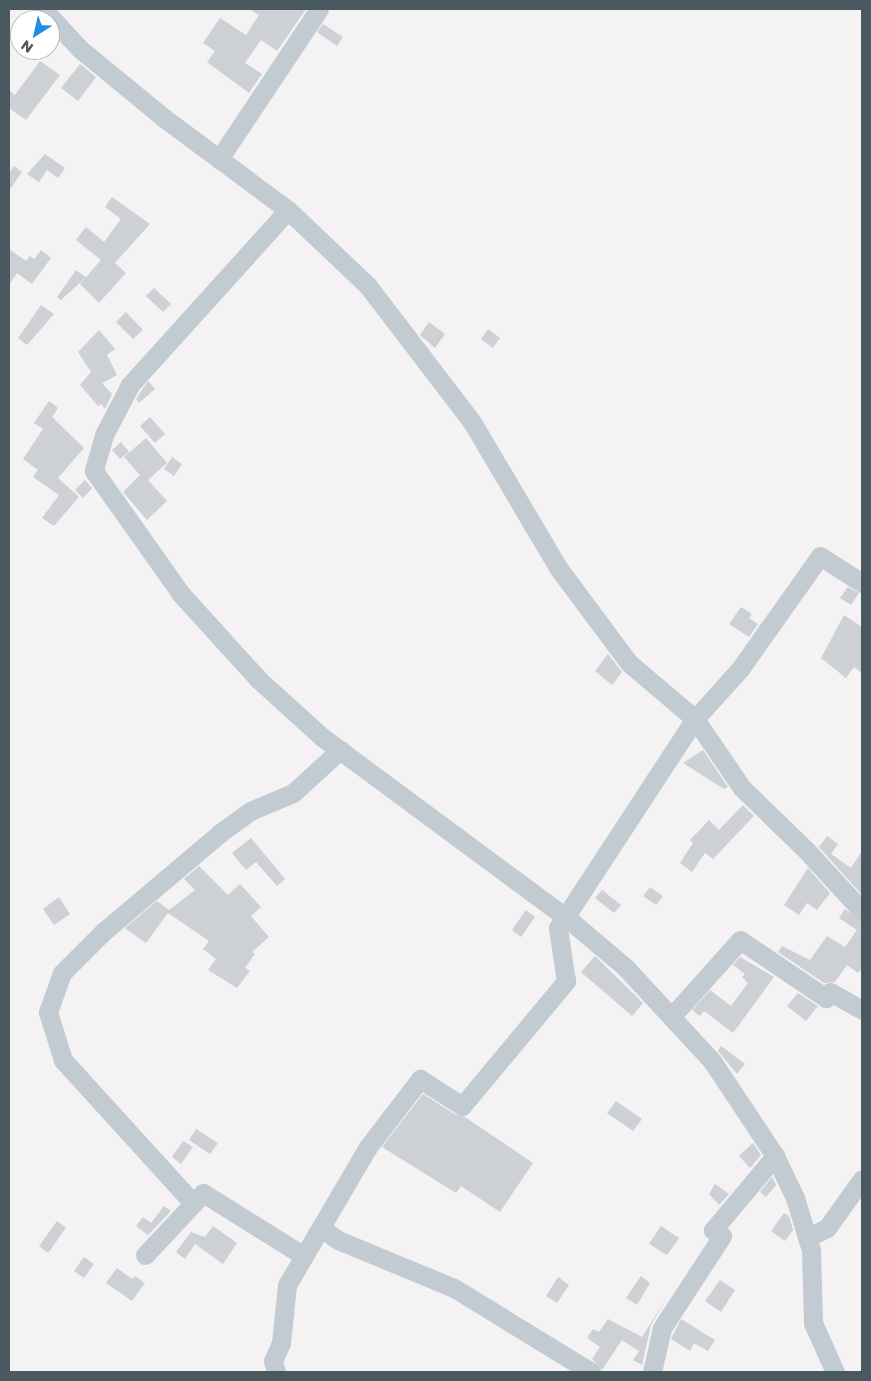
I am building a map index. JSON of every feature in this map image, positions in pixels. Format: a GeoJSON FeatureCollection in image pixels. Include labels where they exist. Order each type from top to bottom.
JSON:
{"type":"FeatureCollection","features":[{"type":"Feature","properties":{"kind":"street"},"geometry":{"type":"LineString","coordinates":[[42,9],[80,49],[219,159],[288,210],[368,286],[472,422],[559,569],[629,663],[695,719],[742,788],[807,851],[862,911]]}},
{"type":"Feature","properties":{"kind":"street"},"geometry":{"type":"LineString","coordinates":[[219,159],[319,9]]}},
{"type":"Feature","properties":{"kind":"street"},"geometry":{"type":"LineString","coordinates":[[288,210],[130,385],[104,435],[94,471],[181,594],[258,679],[340,750],[567,918],[625,967],[712,1062],[775,1156],[795,1198],[811,1250],[813,1323],[835,1372]]}},
{"type":"Feature","properties":{"kind":"street"},"geometry":{"type":"LineString","coordinates":[[276,1372],[273,1361],[281,1343],[287,1285],[368,1147],[420,1078],[462,1106],[566,981],[558,928],[567,918],[695,719],[740,669],[820,556],[862,583]]}},
{"type":"Feature","properties":{"kind":"street"},"geometry":{"type":"LineString","coordinates":[[193,1203],[63,1060],[48,1012],[62,973],[103,932],[220,833],[250,811],[293,793],[340,750]]}},
{"type":"Feature","properties":{"kind":"street"},"geometry":{"type":"LineString","coordinates":[[671,1017],[740,940],[826,998],[830,992],[862,1010]]}},
{"type":"Feature","properties":{"kind":"street"},"geometry":{"type":"LineString","coordinates":[[652,1372],[662,1328],[722,1236],[713,1230],[775,1156]]}},
{"type":"Feature","properties":{"kind":"street"},"geometry":{"type":"LineString","coordinates":[[807,1238],[827,1228],[862,1179]]}},
{"type":"Feature","properties":{"kind":"street"},"geometry":{"type":"LineString","coordinates":[[145,1255],[203,1193],[304,1256]]}},
{"type":"Feature","properties":{"kind":"street"},"geometry":{"type":"LineString","coordinates":[[321,1228],[368,1253],[454,1288],[591,1372]]}},
{"type":"Feature","properties":{"kind":"building"},"geometry":{"type":"Polygon","coordinates":[[[249,9],[306,9],[277,51],[261,40],[245,63],[262,74],[249,93],[207,62],[215,51],[203,43],[220,18],[246,35],[259,15],[249,9]]]}},
{"type":"Feature","properties":{"kind":"building"},"geometry":{"type":"Polygon","coordinates":[[[323,24],[343,37],[337,46],[317,32],[323,24]]]}},
{"type":"Feature","properties":{"kind":"building"},"geometry":{"type":"Polygon","coordinates":[[[40,61],[60,75],[26,120],[9,108],[9,90],[15,95],[40,61]]]}},
{"type":"Feature","properties":{"kind":"building"},"geometry":{"type":"Polygon","coordinates":[[[80,64],[96,77],[78,101],[61,88],[80,64]]]}},
{"type":"Feature","properties":{"kind":"building"},"geometry":{"type":"Polygon","coordinates":[[[45,154],[65,168],[58,178],[47,170],[39,182],[27,174],[45,154]]]}},
{"type":"Feature","properties":{"kind":"building"},"geometry":{"type":"Polygon","coordinates":[[[14,166],[22,172],[9,191],[9,173],[14,166]]]}},
{"type":"Feature","properties":{"kind":"building"},"geometry":{"type":"Polygon","coordinates":[[[112,197],[150,224],[115,263],[126,273],[99,303],[80,284],[101,260],[76,240],[86,227],[104,242],[121,219],[105,207],[112,197]]]}},
{"type":"Feature","properties":{"kind":"building"},"geometry":{"type":"Polygon","coordinates":[[[9,249],[26,261],[30,256],[34,259],[41,250],[51,258],[32,284],[17,273],[9,285],[9,249]]]}},
{"type":"Feature","properties":{"kind":"building"},"geometry":{"type":"Polygon","coordinates":[[[76,270],[86,277],[61,300],[57,297],[76,270]]]}},
{"type":"Feature","properties":{"kind":"building"},"geometry":{"type":"Polygon","coordinates":[[[154,288],[171,304],[163,312],[146,296],[154,288]]]}},
{"type":"Feature","properties":{"kind":"building"},"geometry":{"type":"Polygon","coordinates":[[[41,305],[54,314],[27,345],[18,338],[41,305]]]}},
{"type":"Feature","properties":{"kind":"building"},"geometry":{"type":"Polygon","coordinates":[[[126,312],[143,330],[133,339],[116,322],[126,312]]]}},
{"type":"Feature","properties":{"kind":"building"},"geometry":{"type":"Polygon","coordinates":[[[429,322],[445,334],[435,348],[420,335],[429,322]]]}},
{"type":"Feature","properties":{"kind":"building"},"geometry":{"type":"Polygon","coordinates":[[[488,329],[500,338],[493,348],[481,339],[488,329]]]}},
{"type":"Feature","properties":{"kind":"building"},"geometry":{"type":"Polygon","coordinates":[[[99,330],[115,349],[107,355],[117,375],[102,383],[112,394],[105,409],[101,404],[98,406],[80,385],[91,372],[78,352],[99,330]]]}},
{"type":"Feature","properties":{"kind":"building"},"geometry":{"type":"Polygon","coordinates":[[[148,381],[155,389],[139,403],[136,399],[148,381]]]}},
{"type":"Feature","properties":{"kind":"building"},"geometry":{"type":"Polygon","coordinates":[[[49,401],[58,408],[52,417],[84,448],[58,478],[79,497],[54,526],[42,518],[59,495],[33,477],[38,470],[23,459],[43,429],[34,423],[49,401]]]}},
{"type":"Feature","properties":{"kind":"building"},"geometry":{"type":"Polygon","coordinates":[[[150,417],[165,434],[155,443],[140,426],[150,417]]]}},
{"type":"Feature","properties":{"kind":"building"},"geometry":{"type":"Polygon","coordinates":[[[146,438],[167,463],[148,480],[167,501],[147,520],[123,492],[140,475],[124,457],[146,438]]]}},
{"type":"Feature","properties":{"kind":"building"},"geometry":{"type":"Polygon","coordinates":[[[121,442],[129,452],[120,459],[112,450],[121,442]]]}},
{"type":"Feature","properties":{"kind":"building"},"geometry":{"type":"Polygon","coordinates":[[[172,457],[182,464],[174,476],[164,469],[172,457]]]}},
{"type":"Feature","properties":{"kind":"building"},"geometry":{"type":"Polygon","coordinates":[[[85,480],[92,488],[83,498],[75,490],[85,480]]]}},
{"type":"Feature","properties":{"kind":"building"},"geometry":{"type":"Polygon","coordinates":[[[848,587],[859,593],[851,605],[840,598],[848,587]]]}},
{"type":"Feature","properties":{"kind":"building"},"geometry":{"type":"Polygon","coordinates":[[[741,607],[752,614],[749,618],[758,624],[749,637],[729,624],[741,607]]]}},
{"type":"Feature","properties":{"kind":"building"},"geometry":{"type":"Polygon","coordinates":[[[844,615],[862,627],[862,673],[854,667],[846,678],[821,658],[844,615]]]}},
{"type":"Feature","properties":{"kind":"building"},"geometry":{"type":"Polygon","coordinates":[[[608,654],[622,672],[612,685],[595,671],[608,654]]]}},
{"type":"Feature","properties":{"kind":"building"},"geometry":{"type":"Polygon","coordinates":[[[703,750],[728,787],[724,789],[683,763],[703,750]]]}},
{"type":"Feature","properties":{"kind":"building"},"geometry":{"type":"Polygon","coordinates":[[[743,805],[754,816],[713,859],[705,853],[692,872],[680,863],[693,843],[690,840],[709,820],[719,830],[743,805]]]}},
{"type":"Feature","properties":{"kind":"building"},"geometry":{"type":"Polygon","coordinates":[[[827,836],[838,844],[831,854],[851,868],[862,851],[862,895],[819,847],[827,836]]]}},
{"type":"Feature","properties":{"kind":"building"},"geometry":{"type":"Polygon","coordinates":[[[251,838],[285,879],[277,886],[256,862],[246,870],[232,853],[251,838]]]}},
{"type":"Feature","properties":{"kind":"building"},"geometry":{"type":"Polygon","coordinates":[[[199,866],[228,895],[240,884],[261,907],[251,916],[269,937],[252,952],[255,954],[245,968],[250,971],[237,988],[208,970],[216,959],[203,949],[209,941],[168,913],[146,943],[125,928],[157,901],[169,910],[195,890],[184,879],[199,866]]]}},
{"type":"Feature","properties":{"kind":"building"},"geometry":{"type":"Polygon","coordinates":[[[808,868],[830,893],[817,910],[807,903],[799,915],[784,905],[808,868]]]}},
{"type":"Feature","properties":{"kind":"building"},"geometry":{"type":"Polygon","coordinates":[[[650,887],[663,896],[656,905],[643,896],[650,887]]]}},
{"type":"Feature","properties":{"kind":"building"},"geometry":{"type":"Polygon","coordinates":[[[602,890],[621,905],[614,913],[595,898],[602,890]]]}},
{"type":"Feature","properties":{"kind":"building"},"geometry":{"type":"Polygon","coordinates":[[[59,897],[70,914],[54,925],[43,909],[59,897]]]}},
{"type":"Feature","properties":{"kind":"building"},"geometry":{"type":"Polygon","coordinates":[[[845,909],[862,922],[862,968],[858,973],[847,965],[835,982],[824,983],[778,952],[782,946],[810,960],[827,936],[845,947],[857,930],[839,918],[845,909]]]}},
{"type":"Feature","properties":{"kind":"building"},"geometry":{"type":"Polygon","coordinates":[[[526,910],[535,917],[521,937],[512,930],[526,910]]]}},
{"type":"Feature","properties":{"kind":"building"},"geometry":{"type":"Polygon","coordinates":[[[595,956],[643,1003],[632,1016],[581,972],[595,956]]]}},
{"type":"Feature","properties":{"kind":"building"},"geometry":{"type":"Polygon","coordinates":[[[740,957],[774,977],[733,1033],[704,1011],[700,1016],[692,1010],[710,990],[731,1006],[748,983],[742,977],[745,974],[733,965],[740,957]]]}},
{"type":"Feature","properties":{"kind":"building"},"geometry":{"type":"Polygon","coordinates":[[[798,993],[818,1006],[806,1021],[787,1006],[798,993]]]}},
{"type":"Feature","properties":{"kind":"building"},"geometry":{"type":"Polygon","coordinates":[[[721,1046],[745,1064],[737,1074],[718,1051],[721,1046]]]}},
{"type":"Feature","properties":{"kind":"building"},"geometry":{"type":"Polygon","coordinates":[[[423,1094],[456,1115],[465,1117],[533,1163],[500,1212],[461,1186],[456,1193],[382,1147],[423,1094]]]}},
{"type":"Feature","properties":{"kind":"building"},"geometry":{"type":"Polygon","coordinates":[[[616,1101],[642,1119],[633,1131],[607,1113],[616,1101]]]}},
{"type":"Feature","properties":{"kind":"building"},"geometry":{"type":"Polygon","coordinates":[[[196,1129],[218,1143],[210,1154],[189,1140],[196,1129]]]}},
{"type":"Feature","properties":{"kind":"building"},"geometry":{"type":"Polygon","coordinates":[[[183,1141],[193,1147],[181,1164],[172,1157],[183,1141]]]}},
{"type":"Feature","properties":{"kind":"building"},"geometry":{"type":"Polygon","coordinates":[[[753,1143],[761,1155],[750,1168],[739,1156],[753,1143]]]}},
{"type":"Feature","properties":{"kind":"building"},"geometry":{"type":"Polygon","coordinates":[[[772,1177],[776,1185],[766,1197],[760,1192],[772,1177]]]}},
{"type":"Feature","properties":{"kind":"building"},"geometry":{"type":"Polygon","coordinates":[[[715,1184],[729,1194],[719,1205],[709,1194],[715,1184]]]}},
{"type":"Feature","properties":{"kind":"building"},"geometry":{"type":"Polygon","coordinates":[[[164,1206],[171,1211],[148,1235],[136,1226],[143,1217],[151,1223],[164,1206]]]}},
{"type":"Feature","properties":{"kind":"building"},"geometry":{"type":"Polygon","coordinates":[[[784,1213],[789,1216],[793,1230],[785,1241],[771,1231],[784,1213]]]}},
{"type":"Feature","properties":{"kind":"building"},"geometry":{"type":"Polygon","coordinates":[[[57,1221],[66,1228],[48,1253],[39,1246],[57,1221]]]}},
{"type":"Feature","properties":{"kind":"building"},"geometry":{"type":"Polygon","coordinates":[[[213,1226],[237,1243],[223,1264],[195,1244],[185,1259],[176,1252],[191,1232],[205,1237],[213,1226]]]}},
{"type":"Feature","properties":{"kind":"building"},"geometry":{"type":"Polygon","coordinates":[[[661,1226],[679,1238],[667,1255],[649,1244],[661,1226]]]}},
{"type":"Feature","properties":{"kind":"building"},"geometry":{"type":"Polygon","coordinates":[[[84,1257],[94,1264],[84,1278],[74,1271],[84,1257]]]}},
{"type":"Feature","properties":{"kind":"building"},"geometry":{"type":"Polygon","coordinates":[[[117,1268],[132,1279],[135,1276],[145,1283],[132,1301],[106,1283],[117,1268]]]}},
{"type":"Feature","properties":{"kind":"building"},"geometry":{"type":"Polygon","coordinates":[[[641,1276],[650,1283],[637,1305],[626,1298],[641,1276]]]}},
{"type":"Feature","properties":{"kind":"building"},"geometry":{"type":"Polygon","coordinates":[[[558,1277],[569,1285],[557,1303],[546,1296],[558,1277]]]}},
{"type":"Feature","properties":{"kind":"building"},"geometry":{"type":"Polygon","coordinates":[[[720,1280],[735,1290],[721,1312],[705,1301],[720,1280]]]}},
{"type":"Feature","properties":{"kind":"building"},"geometry":{"type":"Polygon","coordinates":[[[668,1296],[651,1325],[642,1365],[633,1360],[639,1351],[622,1340],[602,1370],[592,1359],[600,1347],[587,1338],[593,1329],[599,1332],[608,1319],[642,1337],[668,1296]]]}},
{"type":"Feature","properties":{"kind":"building"},"geometry":{"type":"Polygon","coordinates":[[[681,1319],[715,1340],[708,1351],[694,1343],[690,1351],[671,1339],[681,1319]]]}}]}
